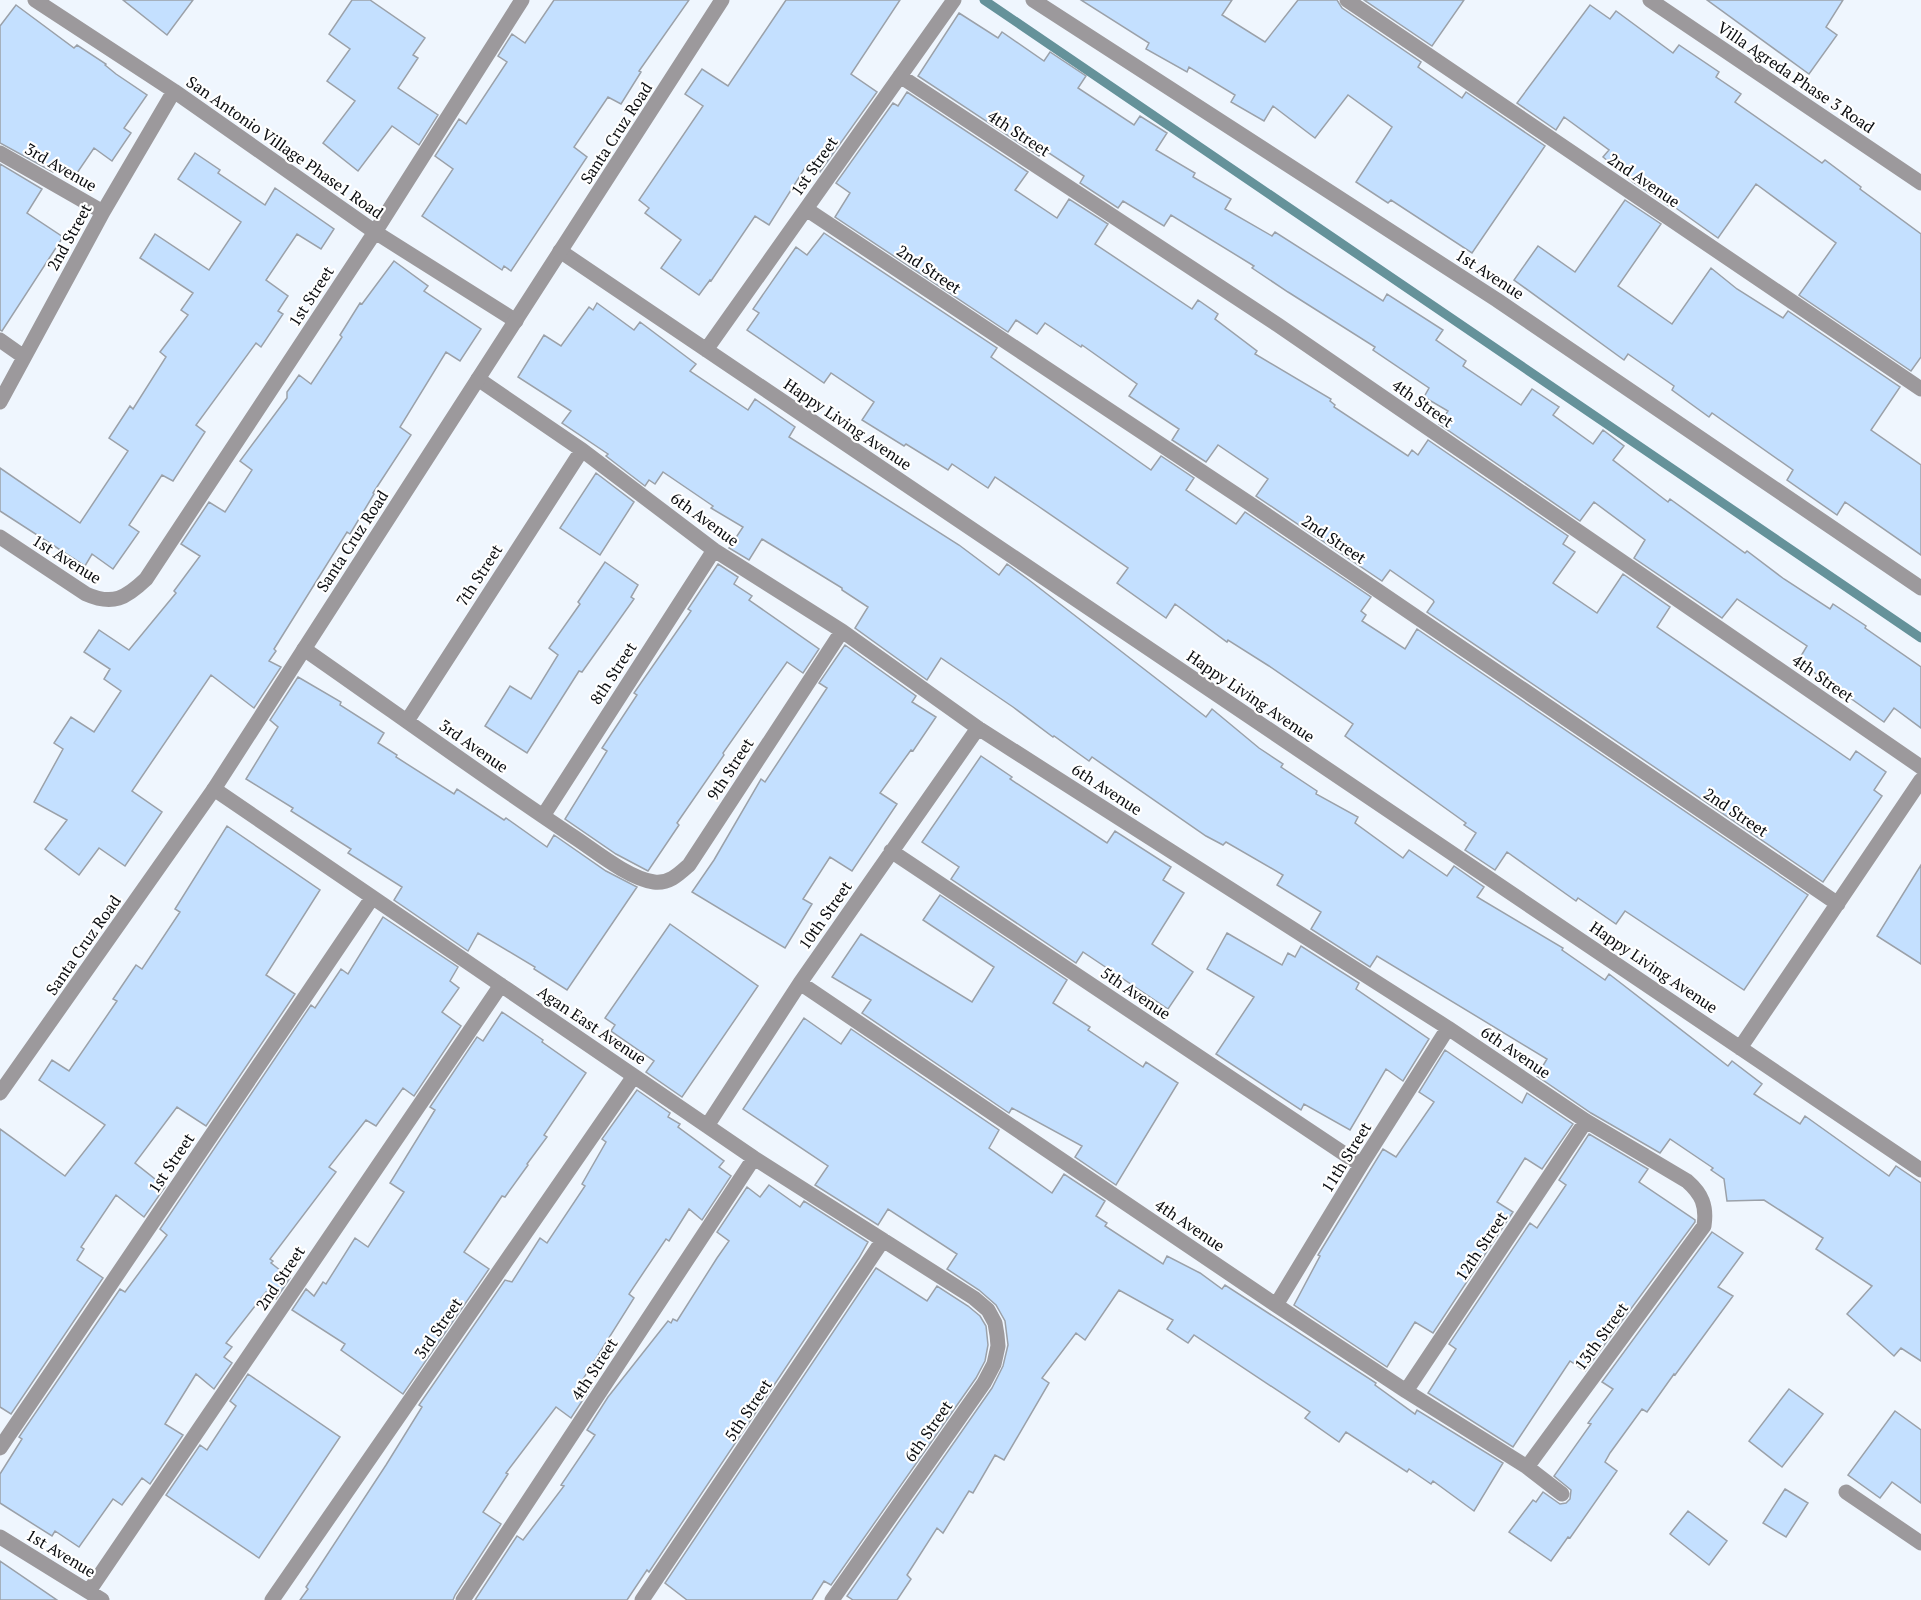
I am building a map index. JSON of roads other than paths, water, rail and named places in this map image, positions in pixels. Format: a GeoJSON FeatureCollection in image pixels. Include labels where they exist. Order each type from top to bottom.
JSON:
{"type":"FeatureCollection","features":[{"type":"Feature","properties":{"kind":"street","name":"San Antonio Village Phase1 Road"},"geometry":{"type":"LineString","coordinates":[[35,0],[174,91],[375,232],[516,321]]}},
{"type":"Feature","properties":{"kind":"street","name":"1st Street"},"geometry":{"type":"LineString","coordinates":[[117,600],[133,591],[146,579],[375,232],[522,0]]}},
{"type":"Feature","properties":{"kind":"street","name":"Santa Cruz Road"},"geometry":{"type":"LineString","coordinates":[[0,1093],[214,789],[722,0]]}},
{"type":"Feature","properties":{"kind":"street","name":"1st Avenue"},"geometry":{"type":"LineString","coordinates":[[1033,0],[1497,300],[1921,588]]}},
{"type":"Feature","properties":{"kind":"street","name":"2nd Avenue"},"geometry":{"type":"LineString","coordinates":[[1347,0],[1921,389]]}},
{"type":"Feature","properties":{"kind":"street","name":"Villa Agreda Phase 3 Road"},"geometry":{"type":"LineString","coordinates":[[1650,0],[1921,183]]}},
{"type":"Feature","properties":{"kind":"street","name":"1st Street"},"geometry":{"type":"LineString","coordinates":[[706,350],[953,2]]}},
{"type":"Feature","properties":{"kind":"street","name":"4th Street"},"geometry":{"type":"LineString","coordinates":[[900,76],[1278,325],[1921,767]]}},
{"type":"Feature","properties":{"kind":"street","name":"2nd Street"},"geometry":{"type":"LineString","coordinates":[[0,402],[103,212],[174,91]]}},
{"type":"Feature","properties":{"kind":"street","name":"3rd Avenue"},"geometry":{"type":"LineString","coordinates":[[0,153],[103,212]]}},
{"type":"Feature","properties":{"kind":"street","name":"2nd Street"},"geometry":{"type":"LineString","coordinates":[[806,209],[1255,507],[1838,904]]}},
{"type":"Feature","properties":{"kind":"street","name":"Happy Living Avenue"},"geometry":{"type":"LineString","coordinates":[[560,251],[1921,1170]]}},
{"type":"Feature","properties":{"kind":"street"},"geometry":{"type":"LineString","coordinates":[[0,340],[24,357]]}},
{"type":"Feature","properties":{"kind":"street","name":"6th Avenue"},"geometry":{"type":"LineString","coordinates":[[478,380],[582,450],[714,550],[842,631],[978,728],[1448,1029],[1586,1121],[1687,1181],[1698,1191],[1704,1202],[1704,1226]]}},
{"type":"Feature","properties":{"kind":"street","name":"7th Street"},"geometry":{"type":"LineString","coordinates":[[406,721],[582,450]]}},
{"type":"Feature","properties":{"kind":"street","name":"1st Avenue"},"geometry":{"type":"LineString","coordinates":[[0,537],[86,594],[99,600],[117,600]]}},
{"type":"Feature","properties":{"kind":"street","name":"8th Street"},"geometry":{"type":"LineString","coordinates":[[543,816],[714,550]]}},
{"type":"Feature","properties":{"kind":"street","name":"9th Street"},"geometry":{"type":"LineString","coordinates":[[623,869],[656,882],[675,877],[689,865],[842,631]]}},
{"type":"Feature","properties":{"kind":"street","name":"3rd Avenue"},"geometry":{"type":"LineString","coordinates":[[304,649],[623,869]]}},
{"type":"Feature","properties":{"kind":"street","name":"10th Street"},"geometry":{"type":"LineString","coordinates":[[707,1126],[800,983],[978,728]]}},
{"type":"Feature","properties":{"kind":"street"},"geometry":{"type":"LineString","coordinates":[[1740,1048],[1921,780]]}},
{"type":"Feature","properties":{"kind":"street","name":"Agan East Avenue"},"geometry":{"type":"LineString","coordinates":[[214,789],[754,1158],[953,1283]]}},
{"type":"Feature","properties":{"kind":"street","name":"5th Avenue"},"geometry":{"type":"LineString","coordinates":[[891,851],[1361,1165]]}},
{"type":"Feature","properties":{"kind":"street","name":"1st Street"},"geometry":{"type":"LineString","coordinates":[[0,1448],[372,898]]}},
{"type":"Feature","properties":{"kind":"street","name":"4th Avenue"},"geometry":{"type":"LineString","coordinates":[[800,983],[1276,1305],[1527,1467],[1562,1494]]}},
{"type":"Feature","properties":{"kind":"street","name":"2nd Street"},"geometry":{"type":"LineString","coordinates":[[89,1591],[501,985]]}},
{"type":"Feature","properties":{"kind":"street","name":"11th Street"},"geometry":{"type":"LineString","coordinates":[[1276,1305],[1361,1165],[1448,1029]]}},
{"type":"Feature","properties":{"kind":"street","name":"3rd Street"},"geometry":{"type":"LineString","coordinates":[[272,1600],[634,1076]]}},
{"type":"Feature","properties":{"kind":"street","name":"12th Street"},"geometry":{"type":"LineString","coordinates":[[1406,1391],[1586,1121]]}},
{"type":"Feature","properties":{"kind":"street","name":"4th Street"},"geometry":{"type":"LineString","coordinates":[[463,1600],[754,1158]]}},
{"type":"Feature","properties":{"kind":"street","name":"13th Street"},"geometry":{"type":"LineString","coordinates":[[1527,1467],[1704,1226]]}},
{"type":"Feature","properties":{"kind":"street","name":"5th Street"},"geometry":{"type":"LineString","coordinates":[[642,1600],[883,1240]]}},
{"type":"Feature","properties":{"kind":"street","name":"6th Street"},"geometry":{"type":"LineString","coordinates":[[831,1600],[984,1383],[994,1364],[998,1346],[995,1323],[988,1310],[953,1283]]}},
{"type":"Feature","properties":{"kind":"street"},"geometry":{"type":"LineString","coordinates":[[1846,1492],[1921,1544]]}},
{"type":"Feature","properties":{"kind":"street","name":"1st Avenue"},"geometry":{"type":"LineString","coordinates":[[0,1538],[102,1600]]}},
{"type":"Feature","properties":{"kind":"waterway"},"geometry":{"type":"LineString","coordinates":[[984,0],[1921,638]]}}]}
